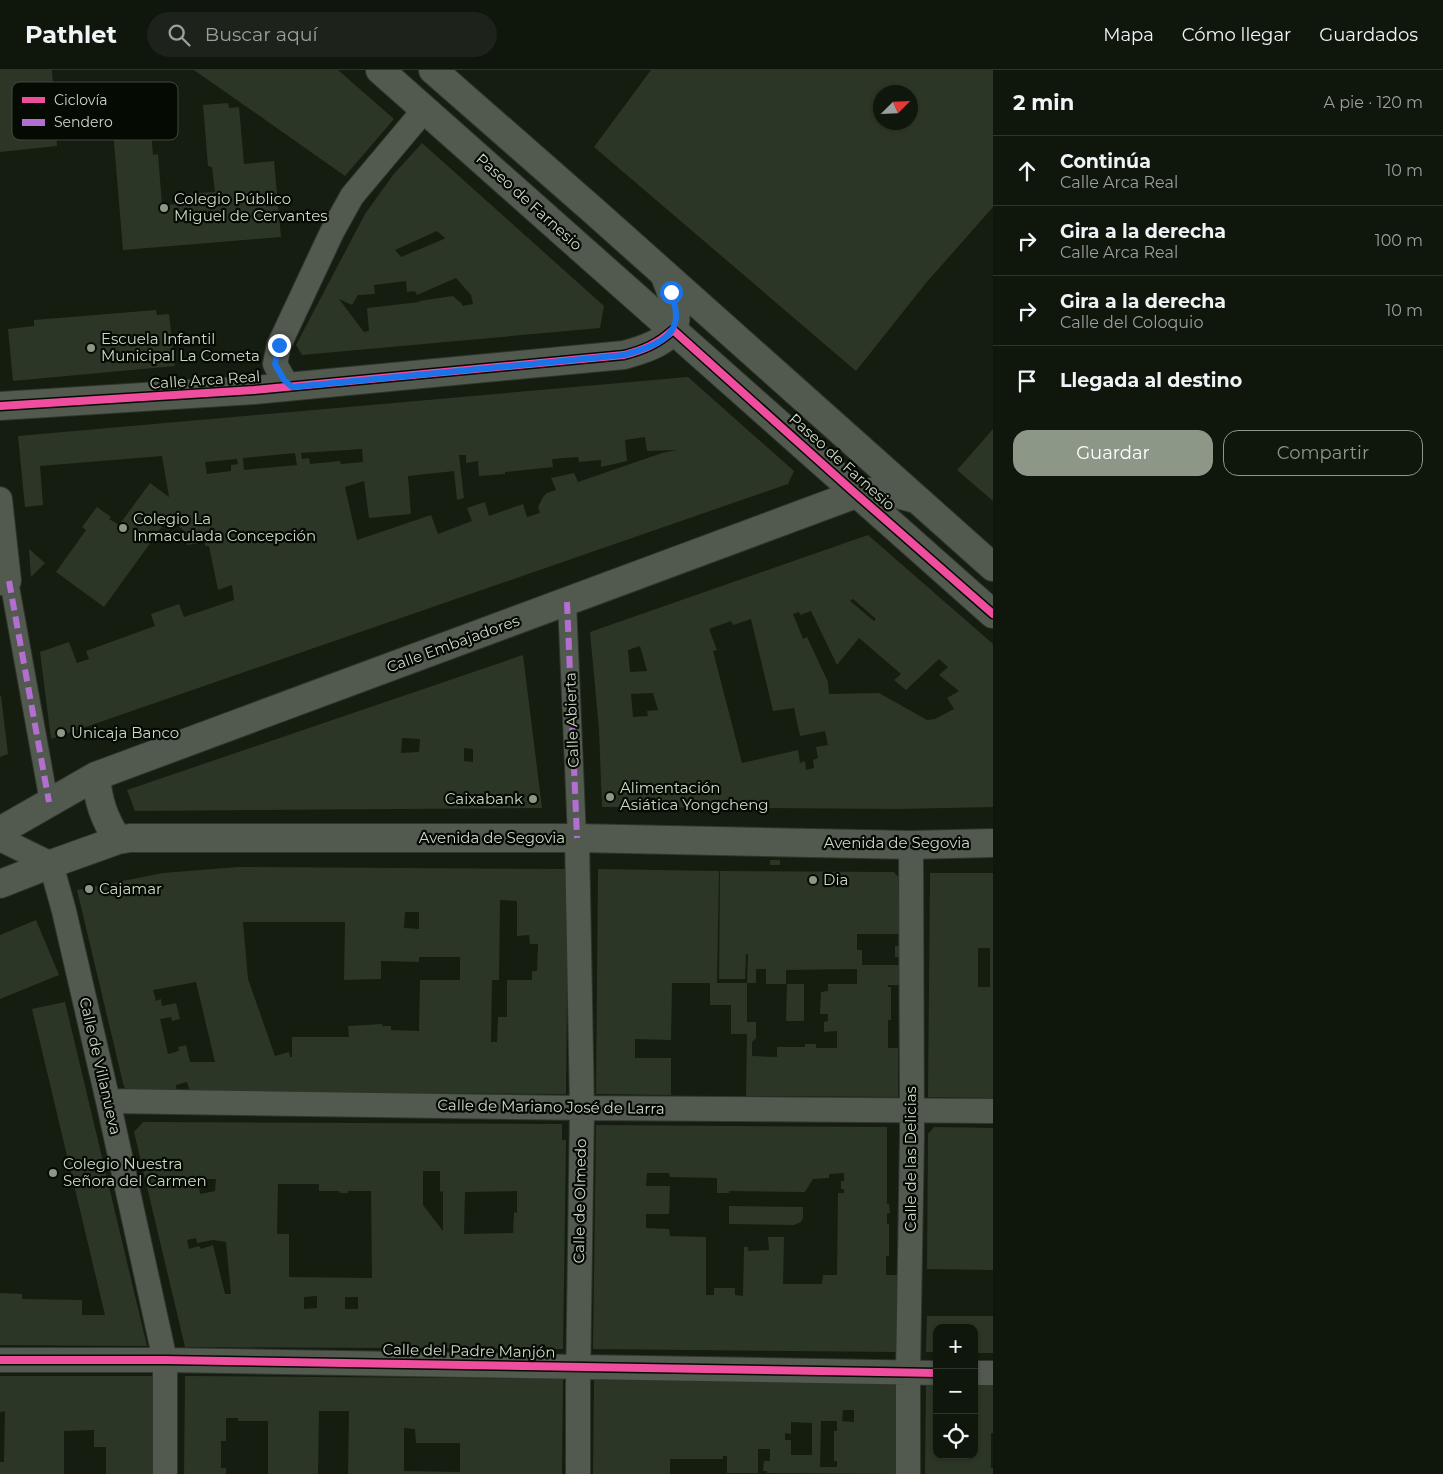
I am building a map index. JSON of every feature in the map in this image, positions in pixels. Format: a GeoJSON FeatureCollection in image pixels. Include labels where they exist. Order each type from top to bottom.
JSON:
{"type":"FeatureCollection","features":[{"type":"Feature","properties":{"kind":"main road","name":"Paseo de Farnesio"},"geometry":{"type":"LineString","coordinates":[[380,70],[993,614]]}},
{"type":"Feature","properties":{"kind":"main road","name":"Paseo de Farnesio"},"geometry":{"type":"LineString","coordinates":[[433,70],[993,566]]}},
{"type":"Feature","properties":{"kind":"main road"},"geometry":{"type":"LineString","coordinates":[[664,274],[676,308],[677,318],[673,330]]}},
{"type":"Feature","properties":{"kind":"main road","name":"Calle Arca Real"},"geometry":{"type":"LineString","coordinates":[[0,406],[292,387],[624,355],[646,349],[673,330]]}},
{"type":"Feature","properties":{"kind":"main road","name":"Calle Embajadores"},"geometry":{"type":"LineString","coordinates":[[0,831],[96,776],[856,494],[874,490],[916,499]]}},
{"type":"Feature","properties":{"kind":"main road"},"geometry":{"type":"LineString","coordinates":[[96,776],[101,808],[118,840]]}},
{"type":"Feature","properties":{"kind":"main road","name":"Avenida de Segovia"},"geometry":{"type":"LineString","coordinates":[[0,884],[118,840],[130,838],[577,838],[910,845],[993,843]]}},
{"type":"Feature","properties":{"kind":"street"},"geometry":{"type":"LineString","coordinates":[[292,387],[284,380],[275,364],[279,345],[332,232],[352,196],[424,110]]}},
{"type":"Feature","properties":{"kind":"street"},"geometry":{"type":"LineString","coordinates":[[0,499],[5,582],[49,802]]}},
{"type":"Feature","properties":{"kind":"street","name":"Calle Abierta"},"geometry":{"type":"LineString","coordinates":[[568,602],[577,838]]}},
{"type":"Feature","properties":{"kind":"street","name":"Calle de Olmedo"},"geometry":{"type":"LineString","coordinates":[[577,838],[582,1108],[578,1474]]}},
{"type":"Feature","properties":{"kind":"street"},"geometry":{"type":"LineString","coordinates":[[0,839],[51,864]]}},
{"type":"Feature","properties":{"kind":"street","name":"Calle de las Delicias"},"geometry":{"type":"LineString","coordinates":[[908,1474],[912,1109],[910,845]]}},
{"type":"Feature","properties":{"kind":"street","name":"Calle de Villanueva"},"geometry":{"type":"LineString","coordinates":[[51,864],[64,911],[108,1101],[165,1360],[165,1474]]}},
{"type":"Feature","properties":{"kind":"street","name":"Calle de Mariano José de Larra"},"geometry":{"type":"LineString","coordinates":[[108,1101],[582,1108],[993,1111]]}},
{"type":"Feature","properties":{"kind":"street","name":"Calle del Padre Manjón"},"geometry":{"type":"LineString","coordinates":[[0,1360],[165,1360],[933,1373]]}},
{"type":"Feature","properties":{"kind":"street"},"geometry":{"type":"LineString","coordinates":[[978,1373],[993,1373]]}},
{"type":"Feature","properties":{"kind":"building"},"geometry":{"type":"Polygon","coordinates":[[[0,70],[52,70],[53,82],[12,82],[12,140],[57,140],[57,146],[0,152],[0,70]]]}},
{"type":"Feature","properties":{"kind":"building"},"geometry":{"type":"Polygon","coordinates":[[[194,70],[338,70],[394,119],[345,176],[194,70]]]}},
{"type":"Feature","properties":{"kind":"building"},"geometry":{"type":"Polygon","coordinates":[[[651,70],[993,70],[993,207],[926,283],[856,371],[594,147],[651,70]]]}},
{"type":"Feature","properties":{"kind":"building"},"geometry":{"type":"Polygon","coordinates":[[[228,103],[229,108],[239,107],[244,164],[274,161],[281,237],[123,250],[114,140],[152,140],[153,155],[158,154],[162,205],[183,204],[183,194],[215,192],[212,167],[208,166],[203,105],[228,103]]]}},
{"type":"Feature","properties":{"kind":"building"},"geometry":{"type":"Polygon","coordinates":[[[422,143],[604,306],[600,328],[302,355],[296,345],[365,214],[393,175],[422,143]],[[437,231],[395,250],[401,257],[445,238],[437,231]],[[456,278],[417,295],[415,291],[407,292],[406,281],[374,285],[375,294],[358,295],[352,305],[339,299],[364,332],[369,331],[367,308],[453,296],[462,306],[473,304],[471,295],[456,278]]]}},
{"type":"Feature","properties":{"kind":"building","name":"Escuela Infantil Municipal La Cometa"},"geometry":{"type":"Polygon","coordinates":[[[156,310],[157,315],[169,314],[175,366],[13,381],[8,329],[34,326],[34,320],[156,310]]]}},
{"type":"Feature","properties":{"kind":"building"},"geometry":{"type":"Polygon","coordinates":[[[688,377],[794,471],[788,484],[51,739],[40,652],[69,642],[77,663],[89,659],[86,651],[155,626],[151,614],[179,604],[184,617],[234,600],[232,585],[218,590],[209,546],[205,546],[205,542],[187,545],[184,531],[169,517],[104,607],[56,572],[86,530],[82,527],[97,507],[111,517],[109,519],[119,525],[150,483],[169,497],[162,456],[40,466],[43,505],[25,507],[18,436],[688,377]],[[645,437],[625,440],[627,461],[601,467],[601,460],[579,462],[578,457],[552,459],[553,467],[479,476],[478,461],[466,463],[466,455],[459,455],[464,498],[457,500],[454,471],[408,476],[411,514],[369,518],[364,481],[345,487],[357,540],[431,515],[438,534],[472,521],[467,508],[485,502],[489,516],[523,504],[527,517],[540,513],[538,507],[543,497],[547,493],[556,490],[551,478],[574,473],[578,482],[662,453],[677,450],[647,451],[645,437]],[[362,449],[301,453],[302,459],[309,458],[310,464],[340,461],[341,464],[363,462],[362,449]],[[295,453],[243,458],[244,470],[297,465],[295,453]],[[237,459],[205,462],[207,474],[231,471],[231,465],[238,464],[237,459]]]}},
{"type":"Feature","properties":{"kind":"building"},"geometry":{"type":"Polygon","coordinates":[[[993,429],[993,501],[957,470],[993,429]]]}},
{"type":"Feature","properties":{"kind":"building"},"geometry":{"type":"Polygon","coordinates":[[[868,535],[993,644],[993,807],[899,809],[602,807],[599,729],[590,632],[868,535]],[[853,599],[850,601],[874,621],[876,619],[853,599]],[[811,611],[800,615],[799,612],[793,614],[803,639],[807,637],[828,682],[829,694],[879,693],[927,720],[935,719],[954,709],[947,698],[959,691],[939,675],[948,667],[939,659],[906,690],[894,680],[901,674],[859,638],[837,665],[811,611]],[[751,619],[733,625],[731,621],[709,629],[717,650],[713,651],[742,763],[798,750],[800,763],[805,761],[806,770],[814,768],[813,760],[818,758],[816,747],[828,745],[825,731],[800,736],[794,708],[773,711],[751,619]],[[640,646],[628,650],[630,672],[647,671],[640,646]],[[653,693],[631,694],[633,717],[648,716],[647,711],[658,710],[653,693]]]}},
{"type":"Feature","properties":{"kind":"building"},"geometry":{"type":"Polygon","coordinates":[[[29,549],[45,563],[31,577],[29,549]]]}},
{"type":"Feature","properties":{"kind":"building"},"geometry":{"type":"Polygon","coordinates":[[[523,655],[542,808],[135,811],[127,790],[523,655]],[[402,738],[401,753],[419,752],[420,739],[402,738]],[[464,748],[464,761],[473,762],[473,749],[464,748]]]}},
{"type":"Feature","properties":{"kind":"building"},"geometry":{"type":"Polygon","coordinates":[[[0,696],[8,754],[0,757],[0,696]]]}},
{"type":"Feature","properties":{"kind":"building"},"geometry":{"type":"Polygon","coordinates":[[[770,860],[780,860],[780,865],[770,865],[770,860]]]}},
{"type":"Feature","properties":{"kind":"building"},"geometry":{"type":"Polygon","coordinates":[[[238,867],[568,869],[566,1094],[190,1092],[187,1082],[176,1085],[177,1092],[131,1092],[124,1087],[77,890],[163,873],[238,867]],[[500,900],[499,980],[492,980],[491,1042],[497,1042],[498,1017],[507,1017],[507,980],[532,980],[532,971],[537,971],[538,944],[530,944],[529,935],[517,936],[517,901],[500,900]],[[405,912],[404,928],[419,929],[419,912],[405,912]],[[243,922],[248,979],[275,1056],[289,1052],[290,1057],[292,1057],[292,1037],[349,1037],[348,1026],[382,1024],[382,1026],[391,1026],[391,1030],[419,1031],[420,980],[460,980],[460,957],[419,957],[419,962],[381,961],[381,979],[344,980],[345,922],[243,922]],[[196,982],[153,990],[156,1001],[161,999],[162,1006],[176,1003],[180,1019],[172,1021],[171,1017],[160,1019],[168,1054],[179,1051],[178,1047],[186,1045],[190,1062],[215,1062],[196,982]]]}},
{"type":"Feature","properties":{"kind":"building"},"geometry":{"type":"Polygon","coordinates":[[[598,869],[719,871],[717,983],[747,983],[748,954],[746,954],[745,979],[719,979],[720,871],[894,872],[900,879],[900,934],[857,934],[857,950],[862,950],[862,965],[899,965],[899,985],[888,985],[888,987],[891,987],[891,1020],[888,1020],[888,1048],[898,1048],[898,1097],[746,1096],[747,1034],[731,1034],[731,1005],[710,1005],[710,983],[672,983],[671,1040],[635,1039],[635,1058],[671,1058],[671,1095],[596,1094],[598,869]],[[756,969],[756,983],[747,983],[747,1022],[756,1022],[756,1038],[752,1042],[752,1056],[777,1057],[777,1047],[805,1047],[805,1044],[816,1044],[816,1048],[837,1048],[837,1031],[824,1032],[824,1022],[828,1021],[828,1014],[820,1014],[821,992],[828,991],[828,984],[857,984],[857,969],[786,970],[786,984],[766,984],[766,969],[756,969]]]}},
{"type":"Feature","properties":{"kind":"building"},"geometry":{"type":"Polygon","coordinates":[[[930,873],[993,873],[993,1098],[928,1097],[930,873]],[[978,948],[978,987],[990,987],[990,948],[978,948]]]}},
{"type":"Feature","properties":{"kind":"building"},"geometry":{"type":"Polygon","coordinates":[[[36,920],[59,975],[0,999],[0,935],[36,920]]]}},
{"type":"Feature","properties":{"kind":"building"},"geometry":{"type":"Polygon","coordinates":[[[895,946],[899,946],[899,957],[895,957],[895,946]]]}},
{"type":"Feature","properties":{"kind":"building"},"geometry":{"type":"Polygon","coordinates":[[[787,984],[804,984],[804,1021],[786,1021],[787,984]]]}},
{"type":"Feature","properties":{"kind":"building"},"geometry":{"type":"Polygon","coordinates":[[[65,1002],[147,1346],[0,1345],[0,1293],[22,1294],[22,1299],[82,1300],[82,1315],[105,1315],[32,1009],[65,1002]]]}},
{"type":"Feature","properties":{"kind":"building"},"geometry":{"type":"Polygon","coordinates":[[[143,1122],[562,1124],[562,1140],[566,1140],[563,1349],[185,1347],[134,1132],[143,1122]],[[423,1171],[423,1205],[443,1231],[443,1191],[440,1192],[440,1171],[423,1171]],[[198,1179],[200,1194],[215,1191],[216,1179],[198,1179]],[[278,1184],[277,1234],[289,1234],[289,1277],[372,1278],[371,1191],[340,1193],[339,1191],[319,1191],[319,1184],[278,1184]],[[517,1191],[465,1192],[464,1234],[513,1233],[514,1212],[517,1213],[517,1191]],[[196,1238],[187,1240],[189,1249],[199,1246],[201,1249],[213,1245],[225,1294],[231,1294],[226,1242],[213,1240],[197,1243],[196,1238]],[[317,1296],[304,1297],[304,1309],[317,1308],[317,1296]],[[345,1297],[345,1309],[358,1309],[358,1297],[345,1297]]]}},
{"type":"Feature","properties":{"kind":"building"},"geometry":{"type":"Polygon","coordinates":[[[596,1125],[887,1127],[887,1204],[889,1204],[890,1213],[887,1213],[889,1256],[886,1256],[886,1275],[897,1275],[897,1352],[593,1349],[596,1125]],[[647,1173],[646,1186],[670,1186],[669,1214],[646,1214],[646,1228],[669,1229],[670,1236],[706,1237],[706,1295],[714,1295],[714,1288],[735,1288],[735,1295],[743,1296],[744,1247],[748,1247],[748,1251],[769,1250],[768,1237],[784,1237],[783,1284],[822,1284],[823,1275],[837,1275],[838,1193],[844,1193],[844,1189],[841,1189],[841,1181],[844,1181],[844,1173],[829,1174],[829,1178],[813,1179],[805,1192],[729,1191],[729,1193],[717,1193],[717,1178],[670,1177],[669,1173],[647,1173]]]}},
{"type":"Feature","properties":{"kind":"building"},"geometry":{"type":"Polygon","coordinates":[[[934,1127],[993,1128],[993,1270],[927,1269],[928,1134],[934,1127]]]}},
{"type":"Feature","properties":{"kind":"building"},"geometry":{"type":"Polygon","coordinates":[[[729,1206],[803,1207],[803,1218],[801,1222],[794,1225],[729,1224],[729,1206]]]}},
{"type":"Feature","properties":{"kind":"building"},"geometry":{"type":"Polygon","coordinates":[[[927,1316],[993,1316],[993,1353],[978,1353],[978,1324],[933,1324],[933,1352],[926,1352],[927,1316]]]}},
{"type":"Feature","properties":{"kind":"building"},"geometry":{"type":"Polygon","coordinates":[[[0,1376],[155,1376],[154,1474],[106,1474],[106,1447],[94,1447],[94,1430],[64,1431],[64,1474],[0,1474],[0,1462],[4,1462],[5,1411],[0,1412],[0,1376]]]}},
{"type":"Feature","properties":{"kind":"building"},"geometry":{"type":"Polygon","coordinates":[[[185,1376],[563,1379],[562,1474],[348,1474],[349,1411],[319,1411],[318,1474],[268,1474],[268,1421],[238,1421],[238,1418],[226,1418],[226,1441],[221,1441],[221,1468],[226,1468],[226,1474],[184,1474],[185,1376]],[[404,1428],[404,1471],[460,1472],[460,1443],[416,1443],[415,1429],[404,1428]]]}},
{"type":"Feature","properties":{"kind":"building"},"geometry":{"type":"Polygon","coordinates":[[[594,1380],[891,1381],[896,1387],[895,1474],[767,1473],[767,1471],[763,1471],[764,1461],[770,1461],[770,1449],[758,1449],[758,1473],[727,1473],[727,1456],[723,1456],[723,1459],[670,1459],[670,1474],[593,1474],[594,1380]],[[843,1410],[842,1421],[854,1422],[854,1410],[843,1410]],[[821,1421],[820,1467],[837,1467],[837,1461],[834,1461],[834,1431],[837,1431],[837,1421],[821,1421]],[[791,1422],[791,1434],[785,1433],[785,1440],[791,1440],[791,1455],[812,1455],[812,1423],[791,1422]]]}},
{"type":"Feature","properties":{"kind":"building"},"geometry":{"type":"Polygon","coordinates":[[[926,1382],[933,1382],[933,1459],[978,1459],[978,1383],[993,1383],[991,1468],[993,1468],[993,1474],[925,1474],[926,1382]]]}},
{"type":"Feature","properties":{"kind":"marked path"},"geometry":{"type":"LineString","coordinates":[[9,581],[49,802]]}},
{"type":"Feature","properties":{"kind":"marked path"},"geometry":{"type":"LineString","coordinates":[[567,602],[577,838]]}},
{"type":"Feature","properties":{"kind":"cycle path"},"geometry":{"type":"LineString","coordinates":[[0,406],[254,390],[624,355],[650,346],[673,330],[993,614]]}},
{"type":"Feature","properties":{"kind":"cycle path"},"geometry":{"type":"LineString","coordinates":[[0,1360],[165,1360],[933,1373]]}},
{"type":"Feature","properties":{"kind":"place","name":"Colegio Público Miguel de Cervantes"},"geometry":{"type":"Point","coordinates":[164,208]}},
{"type":"Feature","properties":{"kind":"place","name":"Escuela Infantil Municipal La Cometa"},"geometry":{"type":"Point","coordinates":[91,348]}},
{"type":"Feature","properties":{"kind":"place","name":"Colegio La Inmaculada Concepción"},"geometry":{"type":"Point","coordinates":[123,528]}},
{"type":"Feature","properties":{"kind":"place","name":"Unicaja Banco"},"geometry":{"type":"Point","coordinates":[61,733]}},
{"type":"Feature","properties":{"kind":"place","name":"Alimentación Asiática Yongcheng"},"geometry":{"type":"Point","coordinates":[610,797]}},
{"type":"Feature","properties":{"kind":"place","name":"Caixabank"},"geometry":{"type":"Point","coordinates":[533,799]}},
{"type":"Feature","properties":{"kind":"place","name":"Dia"},"geometry":{"type":"Point","coordinates":[813,880]}},
{"type":"Feature","properties":{"kind":"place","name":"Cajamar"},"geometry":{"type":"Point","coordinates":[89,889]}},
{"type":"Feature","properties":{"kind":"place","name":"Colegio Nuestra Señora del Carmen"},"geometry":{"type":"Point","coordinates":[53,1173]}},
{"type":"Feature","properties":{"kind":"route"},"geometry":{"type":"LineString","coordinates":[[279,345],[275,364],[284,380],[292,387],[624,355],[646,349],[673,330],[677,318],[671,292]]}}]}
